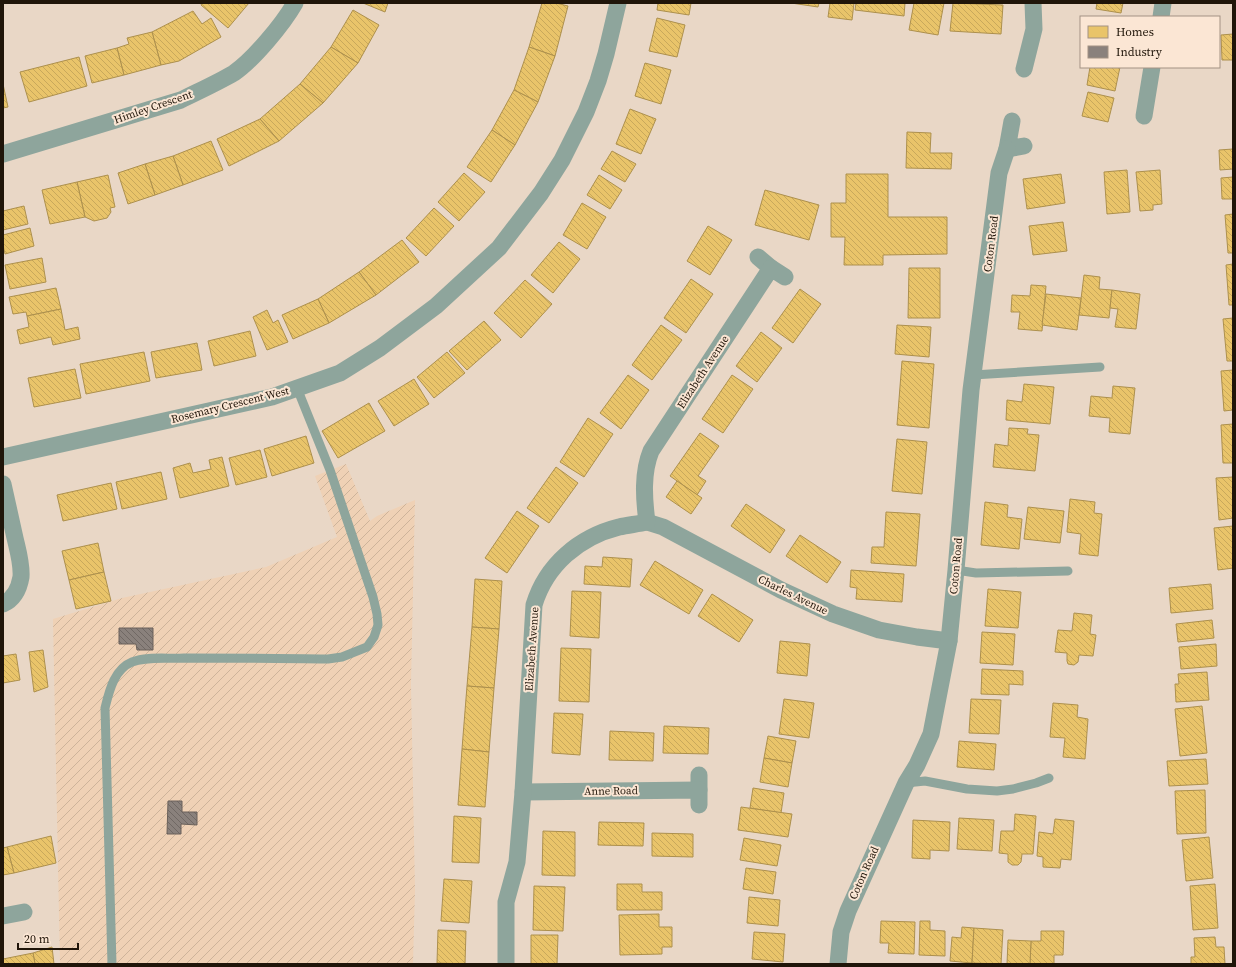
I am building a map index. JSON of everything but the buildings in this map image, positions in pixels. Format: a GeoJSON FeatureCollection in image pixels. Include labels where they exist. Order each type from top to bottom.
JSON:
{"type":"FeatureCollection","features":[{"type":"Feature","properties":{"kind":"street","name":"Himley Crescent"},"geometry":{"type":"LineString","coordinates":[[3,154],[181,100],[208,87],[234,72],[251,59],[266,42],[295,3]]}},
{"type":"Feature","properties":{"kind":"street","name":"Rosemary Crescent West"},"geometry":{"type":"LineString","coordinates":[[3,457],[272,397],[340,373],[380,348],[436,306],[499,248],[541,193],[562,160],[598,81],[618,3]]}},
{"type":"Feature","properties":{"kind":"street"},"geometry":{"type":"LineString","coordinates":[[1024,69],[1034,29],[1033,3]]}},
{"type":"Feature","properties":{"kind":"street"},"geometry":{"type":"LineString","coordinates":[[1161,16],[1163,3]]}},
{"type":"Feature","properties":{"kind":"street"},"geometry":{"type":"LineString","coordinates":[[1144,116],[1152,68]]}},
{"type":"Feature","properties":{"kind":"street","name":"Coton Road"},"geometry":{"type":"LineString","coordinates":[[838,964],[841,932],[848,911],[906,783],[917,765],[931,734],[949,641],[973,375],[999,173],[1007,149],[1012,121]]}},
{"type":"Feature","properties":{"kind":"street"},"geometry":{"type":"LineString","coordinates":[[1007,149],[1024,146]]}},
{"type":"Feature","properties":{"kind":"street","name":"Elizabeth Avenue"},"geometry":{"type":"LineString","coordinates":[[506,964],[506,902],[516,862],[523,792],[534,605],[538,592],[547,575],[560,559],[573,548],[601,533],[619,527],[647,522],[644,497],[648,461],[652,451],[771,267]]}},
{"type":"Feature","properties":{"kind":"street"},"geometry":{"type":"LineString","coordinates":[[3,484],[20,563],[21,577],[19,587],[15,595],[8,602],[3,604]]}},
{"type":"Feature","properties":{"kind":"street","name":"Charles Avenue"},"geometry":{"type":"LineString","coordinates":[[647,522],[663,527],[781,590],[833,614],[879,630],[949,641]]}},
{"type":"Feature","properties":{"kind":"street","name":"Anne Road"},"geometry":{"type":"LineString","coordinates":[[523,792],[699,790]]}},
{"type":"Feature","properties":{"kind":"street"},"geometry":{"type":"LineString","coordinates":[[3,916],[24,912]]}},
{"type":"Feature","properties":{"kind":"lane"},"geometry":{"type":"LineString","coordinates":[[973,375],[1100,367]]}},
{"type":"Feature","properties":{"kind":"lane"},"geometry":{"type":"LineString","coordinates":[[112,964],[105,708],[113,681],[131,662],[145,659],[328,659],[342,657],[367,647],[374,637],[378,625],[373,597],[330,470],[297,388]]}},
{"type":"Feature","properties":{"kind":"lane"},"geometry":{"type":"LineString","coordinates":[[956,570],[976,573],[1068,571]]}},
{"type":"Feature","properties":{"kind":"lane"},"geometry":{"type":"LineString","coordinates":[[906,783],[925,781],[967,789],[997,791],[1025,786],[1049,778]]}},
{"type":"Feature","properties":{"kind":"shaded area"},"geometry":{"type":"Polygon","coordinates":[[[346,464],[370,521],[377,516],[415,500],[411,684],[415,890],[413,964],[60,964],[53,619],[122,598],[266,567],[337,537],[315,476],[346,464]]]}}]}
